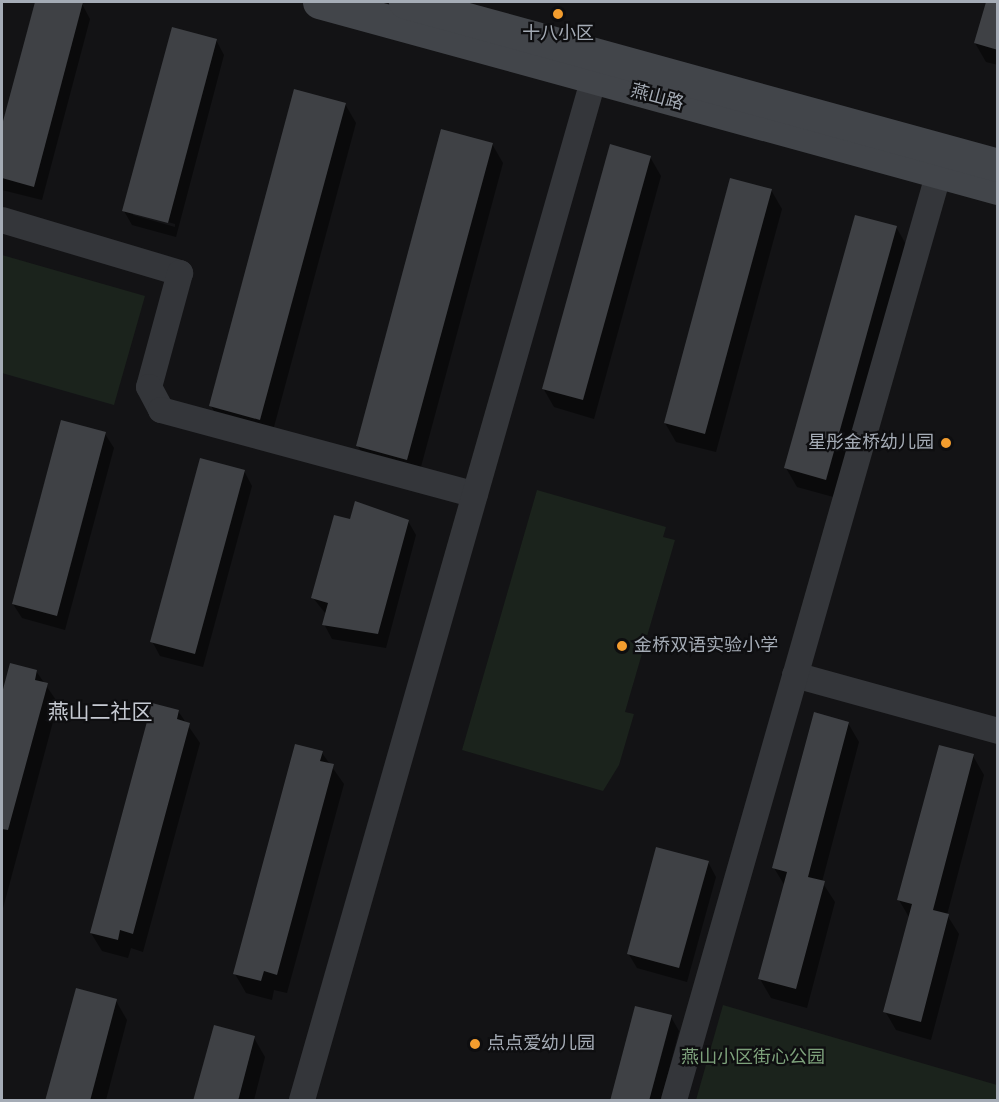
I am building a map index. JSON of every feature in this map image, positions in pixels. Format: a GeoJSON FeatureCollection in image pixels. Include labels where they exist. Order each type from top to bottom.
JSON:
{"type":"FeatureCollection","features":[{"type":"Feature","properties":{"kind":"main road","name":"燕山路"},"geometry":{"type":"LineString","coordinates":[[319,2],[593,81],[998,188]]}},
{"type":"Feature","properties":{"kind":"main road","name":"燕山路"},"geometry":{"type":"LineString","coordinates":[[405,2],[998,165]]}},
{"type":"Feature","properties":{"kind":"street"},"geometry":{"type":"LineString","coordinates":[[302,1101],[593,81]]}},
{"type":"Feature","properties":{"kind":"street"},"geometry":{"type":"LineString","coordinates":[[674,1101],[939,172]]}},
{"type":"Feature","properties":{"kind":"street"},"geometry":{"type":"LineString","coordinates":[[2,220],[180,273],[149,387],[161,410],[475,495]]}},
{"type":"Feature","properties":{"kind":"street"},"geometry":{"type":"LineString","coordinates":[[795,675],[998,731]]}},
{"type":"Feature","properties":{"kind":"green space"},"geometry":{"type":"Polygon","coordinates":[[[2,255],[145,296],[114,405],[2,373],[2,255]]]}},
{"type":"Feature","properties":{"kind":"green space"},"geometry":{"type":"Polygon","coordinates":[[[537,490],[666,527],[663,537],[675,540],[625,712],[634,714],[619,765],[603,791],[462,750],[537,490]]]}},
{"type":"Feature","properties":{"kind":"green space","name":"燕山小区街心公园"},"geometry":{"type":"Polygon","coordinates":[[[723,1005],[997,1085],[997,1100],[696,1100],[723,1005]]]}},
{"type":"Feature","properties":{"kind":"building"},"geometry":{"type":"Polygon","coordinates":[[[35,2],[83,2],[34,187],[2,178],[2,125],[35,2]]]}},
{"type":"Feature","properties":{"kind":"building"},"geometry":{"type":"Polygon","coordinates":[[[986,2],[998,2],[998,50],[974,43],[986,2]]]}},
{"type":"Feature","properties":{"kind":"building"},"geometry":{"type":"Polygon","coordinates":[[[172,27],[217,39],[168,223],[122,211],[172,27]]]}},
{"type":"Feature","properties":{"kind":"building"},"geometry":{"type":"Polygon","coordinates":[[[294,89],[346,103],[260,420],[209,406],[294,89]]]}},
{"type":"Feature","properties":{"kind":"building"},"geometry":{"type":"Polygon","coordinates":[[[441,129],[493,143],[407,460],[356,446],[441,129]]]}},
{"type":"Feature","properties":{"kind":"building"},"geometry":{"type":"Polygon","coordinates":[[[610,144],[651,156],[583,400],[542,389],[610,144]]]}},
{"type":"Feature","properties":{"kind":"building"},"geometry":{"type":"Polygon","coordinates":[[[730,178],[772,189],[705,434],[664,423],[730,178]]]}},
{"type":"Feature","properties":{"kind":"building"},"geometry":{"type":"Polygon","coordinates":[[[855,215],[897,226],[826,480],[784,468],[855,215]]]}},
{"type":"Feature","properties":{"kind":"building"},"geometry":{"type":"Polygon","coordinates":[[[61,420],[106,432],[57,616],[12,604],[61,420]]]}},
{"type":"Feature","properties":{"kind":"building"},"geometry":{"type":"Polygon","coordinates":[[[200,458],[245,470],[195,654],[150,642],[200,458]]]}},
{"type":"Feature","properties":{"kind":"building"},"geometry":{"type":"Polygon","coordinates":[[[355,501],[409,520],[378,634],[322,625],[328,603],[311,598],[334,515],[350,519],[355,501]]]}},
{"type":"Feature","properties":{"kind":"building"},"geometry":{"type":"Polygon","coordinates":[[[10,663],[37,670],[35,680],[48,683],[8,830],[2,829],[2,693],[10,663]]]}},
{"type":"Feature","properties":{"kind":"building"},"geometry":{"type":"Polygon","coordinates":[[[152,703],[179,710],[177,719],[190,723],[133,934],[120,930],[118,940],[90,933],[152,703]]]}},
{"type":"Feature","properties":{"kind":"building"},"geometry":{"type":"Polygon","coordinates":[[[814,712],[849,722],[808,877],[825,881],[796,989],[758,979],[787,872],[772,868],[814,712]]]}},
{"type":"Feature","properties":{"kind":"building"},"geometry":{"type":"Polygon","coordinates":[[[295,744],[323,751],[320,761],[334,764],[277,975],[264,971],[261,981],[233,974],[295,744]]]}},
{"type":"Feature","properties":{"kind":"building"},"geometry":{"type":"Polygon","coordinates":[[[939,745],[974,754],[933,910],[949,914],[921,1022],[883,1012],[912,904],[897,900],[939,745]]]}},
{"type":"Feature","properties":{"kind":"building"},"geometry":{"type":"Polygon","coordinates":[[[656,847],[709,861],[679,968],[627,954],[656,847]]]}},
{"type":"Feature","properties":{"kind":"building"},"geometry":{"type":"Polygon","coordinates":[[[76,988],[117,999],[90,1101],[45,1101],[76,988]]]}},
{"type":"Feature","properties":{"kind":"building"},"geometry":{"type":"Polygon","coordinates":[[[635,1006],[672,1015],[649,1101],[610,1101],[635,1006]]]}},
{"type":"Feature","properties":{"kind":"building"},"geometry":{"type":"Polygon","coordinates":[[[214,1025],[255,1036],[238,1101],[193,1101],[214,1025]]]}},
{"type":"Feature","properties":{"kind":"place","name":"十八小区"},"geometry":{"type":"Point","coordinates":[558,14]}},
{"type":"Feature","properties":{"kind":"place","name":"星彤金桥幼儿园"},"geometry":{"type":"Point","coordinates":[946,443]}},
{"type":"Feature","properties":{"kind":"place","name":"金桥双语实验小学"},"geometry":{"type":"Point","coordinates":[622,646]}},
{"type":"Feature","properties":{"kind":"place","name":"点点爱幼儿园"},"geometry":{"type":"Point","coordinates":[475,1044]}},
{"type":"Feature","properties":{"kind":"district","name":"燕山二社区"},"geometry":{"type":"Point","coordinates":[100,713]}}]}
